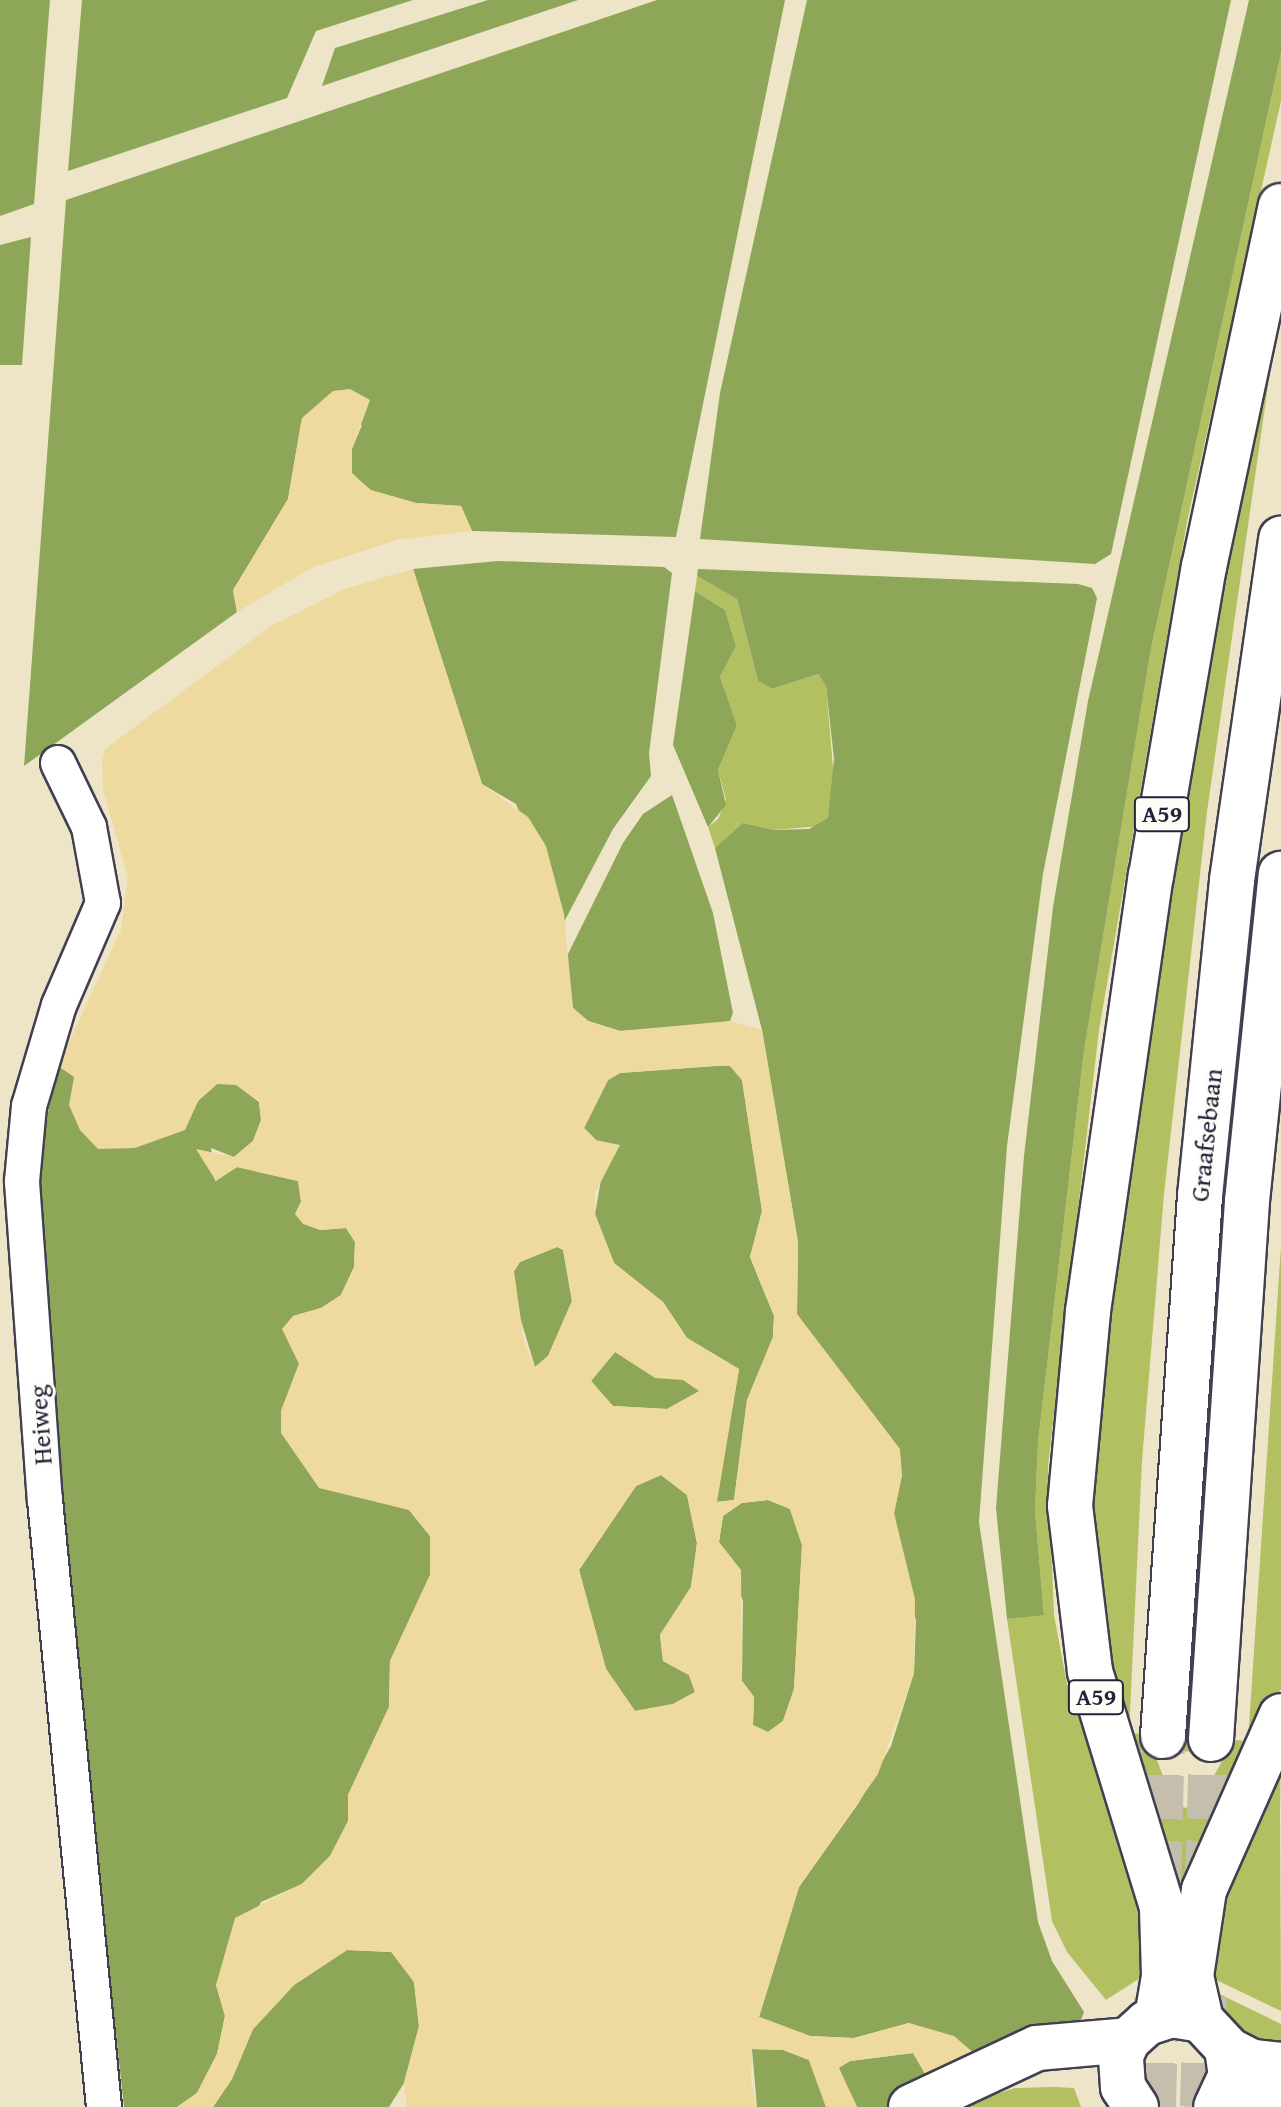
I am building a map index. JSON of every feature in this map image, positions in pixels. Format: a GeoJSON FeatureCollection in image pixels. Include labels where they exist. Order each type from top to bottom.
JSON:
{"type":"FeatureCollection","features":[{"type":"Feature","properties":{"kind":"main road","name":"A59"},"geometry":{"type":"LineString","coordinates":[[1143,2029],[1164,1976],[1162,1907],[1152,1863],[1090,1671],[1070,1506],[1088,1311],[1151,876],[1204,567],[1281,206]]}},
{"type":"Feature","properties":{"kind":"main road","name":"Graafsebaan"},"geometry":{"type":"LineString","coordinates":[[1163,1736],[1200,1196],[1232,880],[1281,538]]}},
{"type":"Feature","properties":{"kind":"main road","name":"Graafsebaan"},"geometry":{"type":"LineString","coordinates":[[1211,1739],[1247,1201],[1281,874]]}},
{"type":"Feature","properties":{"kind":"main road"},"geometry":{"type":"LineString","coordinates":[[1219,2104],[1231,2075],[1191,1976],[1204,1890],[1281,1716]]}},
{"type":"Feature","properties":{"kind":"main road"},"geometry":{"type":"LineString","coordinates":[[911,2107],[1037,2048],[1143,2029],[1171,2015],[1214,2034]]}},
{"type":"Feature","properties":{"kind":"main road"},"geometry":{"type":"LineString","coordinates":[[1129,2097],[1119,2067],[1143,2029]]}},
{"type":"Feature","properties":{"kind":"main road"},"geometry":{"type":"LineString","coordinates":[[987,2074],[1087,2077],[1129,2097]]}},
{"type":"Feature","properties":{"kind":"street","name":"Heiweg"},"geometry":{"type":"LineString","coordinates":[[58,763],[89,827],[103,903],[59,1005],[29,1106],[22,1182],[45,1500],[104,2107]]}},
{"type":"Feature","properties":{"kind":"street"},"geometry":{"type":"LineString","coordinates":[[1214,2034],[1253,2061],[1281,2064]]}},
{"type":"Feature","properties":{"kind":"street"},"geometry":{"type":"LineString","coordinates":[[1219,2104],[1240,2093],[1281,2093]]}},
{"type":"Feature","properties":{"kind":"green space"},"geometry":{"type":"Polygon","coordinates":[[[0,0],[50,0],[34,204],[0,216],[0,0]]]}},
{"type":"Feature","properties":{"kind":"green space"},"geometry":{"type":"Polygon","coordinates":[[[82,0],[413,0],[316,31],[287,98],[68,171],[82,0]]]}},
{"type":"Feature","properties":{"kind":"green space"},"geometry":{"type":"Polygon","coordinates":[[[488,0],[578,0],[322,86],[335,48],[488,0]]]}},
{"type":"Feature","properties":{"kind":"green space"},"geometry":{"type":"Polygon","coordinates":[[[657,0],[785,0],[676,537],[472,531],[461,506],[416,503],[370,490],[352,473],[352,449],[362,425],[301,423],[288,499],[233,590],[237,612],[24,766],[66,200],[657,0]]]}},
{"type":"Feature","properties":{"kind":"green space"},"geometry":{"type":"Polygon","coordinates":[[[807,0],[1231,0],[1111,554],[1095,564],[700,539],[720,393],[807,0]]]}},
{"type":"Feature","properties":{"kind":"green space"},"geometry":{"type":"Polygon","coordinates":[[[1249,0],[1281,0],[1281,53],[1151,649],[1084,1051],[1038,1442],[1035,1511],[1044,1615],[1007,1619],[996,1508],[1024,1156],[1053,907],[1088,701],[1249,0]]]}},
{"type":"Feature","properties":{"kind":"green space"},"geometry":{"type":"Polygon","coordinates":[[[1281,53],[1281,101],[1187,522],[1099,1030],[1048,1466],[1054,1615],[1067,1684],[1146,1867],[1151,1971],[1106,2000],[1067,1952],[1052,1921],[1007,1619],[1044,1614],[1035,1511],[1038,1442],[1084,1051],[1151,649],[1281,53]]]}},
{"type":"Feature","properties":{"kind":"green space"},"geometry":{"type":"Polygon","coordinates":[[[31,237],[22,365],[0,365],[0,245],[31,237]]]}},
{"type":"Feature","properties":{"kind":"green space"},"geometry":{"type":"Polygon","coordinates":[[[1281,295],[1207,812],[1164,1194],[1142,1461],[1129,1733],[1248,1741],[1281,1246],[1281,1689],[1173,1924],[1118,1731],[1081,1508],[1152,905],[1281,295]],[[1153,1750],[1172,1799],[1185,1808],[1199,1803],[1225,1753],[1153,1750]]]}},
{"type":"Feature","properties":{"kind":"green space"},"geometry":{"type":"Polygon","coordinates":[[[498,561],[664,567],[672,573],[649,753],[651,776],[613,829],[564,922],[516,804],[482,784],[413,569],[498,561]]]}},
{"type":"Feature","properties":{"kind":"green space"},"geometry":{"type":"Polygon","coordinates":[[[698,569],[1078,584],[1092,588],[1097,598],[1043,874],[1007,1146],[979,1522],[1038,1922],[1052,1961],[1084,2012],[1075,2037],[982,2060],[909,2023],[854,2038],[810,2036],[759,2017],[799,1887],[858,1804],[891,1746],[914,1673],[916,1621],[894,1513],[902,1475],[797,1314],[798,1242],[762,1030],[715,848],[743,823],[774,830],[809,829],[828,818],[834,759],[826,686],[818,674],[772,689],[758,681],[737,599],[697,576],[698,569]]]}},
{"type":"Feature","properties":{"kind":"green space"},"geometry":{"type":"Polygon","coordinates":[[[697,576],[737,599],[758,681],[772,689],[818,674],[826,686],[834,779],[828,818],[821,826],[774,830],[744,823],[715,848],[708,827],[718,819],[726,800],[718,770],[737,725],[720,677],[736,646],[725,610],[695,591],[697,576]]]}},
{"type":"Feature","properties":{"kind":"green space"},"geometry":{"type":"Polygon","coordinates":[[[695,591],[725,610],[736,646],[720,677],[737,725],[718,770],[726,805],[708,827],[673,745],[695,591]]]}},
{"type":"Feature","properties":{"kind":"green space"},"geometry":{"type":"Polygon","coordinates":[[[672,795],[713,913],[733,1013],[730,1021],[706,1025],[620,1031],[588,1021],[573,1008],[566,958],[623,843],[643,814],[672,795]]]}},
{"type":"Feature","properties":{"kind":"green space"},"geometry":{"type":"Polygon","coordinates":[[[58,1066],[185,1129],[198,1101],[217,1084],[236,1084],[259,1102],[261,1120],[253,1141],[234,1157],[211,1148],[215,1181],[237,1167],[298,1181],[301,1201],[320,1230],[346,1228],[355,1242],[354,1267],[341,1295],[321,1308],[293,1316],[299,1364],[281,1411],[281,1433],[368,1496],[409,1510],[430,1536],[430,1575],[390,1661],[389,1707],[348,1795],[348,1821],[330,1856],[302,1884],[261,1902],[216,1985],[225,2016],[217,2054],[197,2093],[177,2107],[124,2107],[45,1388],[36,1169],[58,1066]]]}},
{"type":"Feature","properties":{"kind":"green space"},"geometry":{"type":"Polygon","coordinates":[[[730,1066],[742,1080],[762,1211],[750,1257],[774,1316],[773,1337],[747,1400],[734,1500],[716,1502],[739,1369],[687,1338],[663,1302],[614,1263],[595,1214],[601,1180],[596,1140],[584,1128],[608,1080],[620,1073],[730,1066]]]}},
{"type":"Feature","properties":{"kind":"green space"},"geometry":{"type":"Polygon","coordinates":[[[557,1247],[563,1249],[572,1301],[548,1356],[535,1367],[514,1297],[514,1271],[520,1262],[557,1247]]]}},
{"type":"Feature","properties":{"kind":"green space"},"geometry":{"type":"Polygon","coordinates":[[[615,1352],[655,1377],[683,1379],[700,1391],[667,1409],[613,1406],[591,1381],[615,1352]]]}},
{"type":"Feature","properties":{"kind":"green space"},"geometry":{"type":"Polygon","coordinates":[[[661,1475],[687,1495],[697,1543],[691,1587],[660,1635],[663,1661],[689,1675],[695,1692],[673,1704],[635,1711],[606,1669],[579,1570],[636,1486],[661,1475]]]}},
{"type":"Feature","properties":{"kind":"green space"},"geometry":{"type":"Polygon","coordinates":[[[768,1500],[790,1509],[802,1545],[794,1689],[783,1721],[768,1732],[753,1725],[754,1697],[742,1681],[743,1601],[719,1542],[723,1516],[741,1503],[768,1500]]]}},
{"type":"Feature","properties":{"kind":"green space"},"geometry":{"type":"Polygon","coordinates":[[[1281,1748],[1281,2011],[1204,1974],[1205,1944],[1281,1748]]]}},
{"type":"Feature","properties":{"kind":"green space"},"geometry":{"type":"Polygon","coordinates":[[[347,1950],[392,1952],[414,1982],[419,2026],[404,2083],[389,2107],[213,2107],[232,2079],[253,2029],[294,1985],[347,1950]]]}},
{"type":"Feature","properties":{"kind":"green space"},"geometry":{"type":"Polygon","coordinates":[[[1207,1988],[1281,2024],[1281,2056],[1264,2053],[1218,2014],[1207,1988]]]}},
{"type":"Feature","properties":{"kind":"green space"},"geometry":{"type":"Polygon","coordinates":[[[752,2049],[783,2050],[809,2060],[826,2107],[757,2107],[752,2049]]]}},
{"type":"Feature","properties":{"kind":"green space"},"geometry":{"type":"Polygon","coordinates":[[[913,2053],[931,2084],[889,2107],[857,2107],[838,2068],[850,2061],[913,2053]]]}},
{"type":"Feature","properties":{"kind":"green space"},"geometry":{"type":"Polygon","coordinates":[[[1015,2088],[1074,2088],[1081,2107],[957,2107],[1015,2088]]]}},
{"type":"Feature","properties":{"kind":"sand"},"geometry":{"type":"Polygon","coordinates":[[[350,389],[370,400],[352,449],[352,474],[371,490],[416,503],[461,506],[472,531],[397,540],[311,568],[237,612],[233,591],[288,499],[302,418],[333,391],[350,389]]]}},
{"type":"Feature","properties":{"kind":"sand"},"geometry":{"type":"Polygon","coordinates":[[[413,569],[482,784],[528,817],[546,846],[564,914],[573,1008],[588,1021],[620,1031],[730,1021],[762,1030],[798,1242],[797,1314],[900,1449],[902,1475],[894,1513],[915,1599],[914,1673],[878,1774],[799,1887],[759,2017],[810,2036],[854,2038],[909,2023],[954,2036],[982,2060],[931,2084],[913,2053],[850,2061],[839,2068],[857,2107],[826,2107],[809,2060],[783,2050],[752,2049],[751,2081],[757,2107],[407,2107],[404,2083],[419,2026],[414,1982],[391,1952],[347,1950],[294,1985],[253,2029],[232,2079],[213,2107],[177,2107],[197,2093],[217,2054],[225,2016],[216,1985],[235,1918],[302,1884],[330,1856],[348,1822],[348,1795],[389,1707],[390,1661],[430,1575],[430,1536],[409,1510],[319,1488],[281,1433],[281,1411],[299,1364],[282,1329],[293,1316],[321,1308],[341,1295],[354,1267],[355,1242],[346,1228],[320,1230],[303,1224],[295,1214],[301,1201],[298,1181],[237,1167],[216,1181],[196,1149],[234,1157],[253,1141],[261,1120],[259,1102],[236,1085],[217,1084],[198,1101],[185,1130],[135,1148],[98,1149],[80,1130],[69,1105],[74,1077],[58,1066],[121,930],[128,877],[103,789],[102,760],[105,749],[271,626],[344,589],[413,569]],[[730,1066],[620,1073],[608,1080],[584,1128],[596,1140],[620,1145],[595,1193],[595,1214],[614,1263],[663,1302],[687,1338],[739,1369],[717,1502],[734,1500],[747,1400],[773,1337],[774,1316],[750,1257],[762,1211],[742,1080],[730,1066]],[[557,1247],[520,1262],[514,1271],[524,1342],[535,1367],[548,1356],[572,1301],[563,1250],[557,1247]],[[615,1352],[591,1381],[613,1406],[667,1409],[699,1391],[683,1380],[655,1378],[615,1352]],[[661,1475],[636,1486],[579,1570],[606,1669],[635,1711],[673,1704],[695,1692],[689,1675],[663,1661],[660,1635],[691,1587],[697,1543],[687,1495],[661,1475]],[[768,1500],[742,1503],[723,1516],[719,1542],[741,1570],[742,1681],[754,1697],[753,1725],[768,1732],[783,1721],[794,1689],[802,1545],[790,1509],[768,1500]]]}},
{"type":"Feature","properties":{"kind":"tunnel"},"geometry":{"type":"LineString","coordinates":[[1159,1885],[1163,1736]]}},
{"type":"Feature","properties":{"kind":"tunnel"},"geometry":{"type":"LineString","coordinates":[[1207,1885],[1211,1739]]}},
{"type":"Feature","properties":{"kind":"tunnel"},"geometry":{"type":"LineString","coordinates":[[1154,2107],[1157,1986]]}},
{"type":"Feature","properties":{"kind":"tunnel"},"geometry":{"type":"LineString","coordinates":[[1202,2107],[1205,1993]]}}]}
